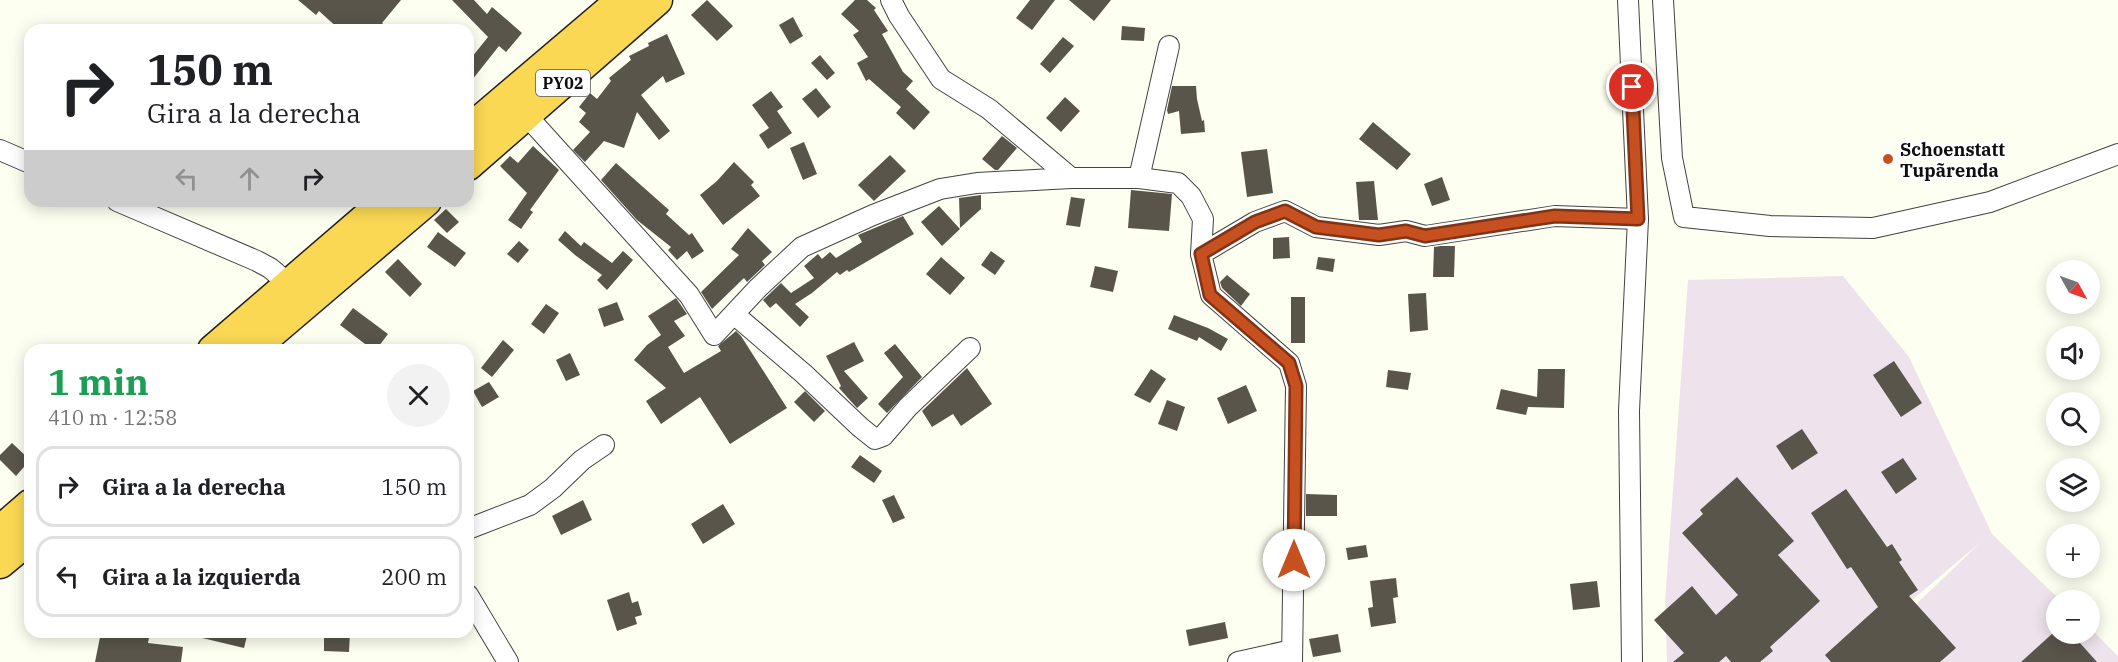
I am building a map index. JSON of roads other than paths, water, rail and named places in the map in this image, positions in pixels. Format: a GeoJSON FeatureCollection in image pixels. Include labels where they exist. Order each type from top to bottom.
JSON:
{"type":"FeatureCollection","features":[{"type":"Feature","properties":{"kind":"highway","name":"PY02"},"geometry":{"type":"LineString","coordinates":[[474,126],[622,0]]}},
{"type":"Feature","properties":{"kind":"highway","name":"PY02"},"geometry":{"type":"LineString","coordinates":[[474,160],[657,0]]}},
{"type":"Feature","properties":{"kind":"highway"},"geometry":{"type":"LineString","coordinates":[[220,344],[380,207]]}},
{"type":"Feature","properties":{"kind":"highway"},"geometry":{"type":"LineString","coordinates":[[258,344],[419,207]]}},
{"type":"Feature","properties":{"kind":"highway"},"geometry":{"type":"LineString","coordinates":[[0,531],[24,511]]}},
{"type":"Feature","properties":{"kind":"highway"},"geometry":{"type":"LineString","coordinates":[[0,563],[24,543]]}},
{"type":"Feature","properties":{"kind":"street"},"geometry":{"type":"LineString","coordinates":[[891,0],[941,79],[990,109],[1071,178]]}},
{"type":"Feature","properties":{"kind":"street"},"geometry":{"type":"LineString","coordinates":[[1628,0],[1638,219],[1629,411],[1632,662]]}},
{"type":"Feature","properties":{"kind":"street"},"geometry":{"type":"LineString","coordinates":[[1663,0],[1672,158],[1684,217],[1770,226],[1873,228],[1990,202],[2118,154]]}},
{"type":"Feature","properties":{"kind":"street"},"geometry":{"type":"LineString","coordinates":[[1139,178],[1169,46]]}},
{"type":"Feature","properties":{"kind":"street"},"geometry":{"type":"LineString","coordinates":[[526,115],[689,295],[714,335],[758,288],[802,247],[873,215],[940,189],[977,183],[1071,178],[1139,178],[1178,183],[1191,196],[1203,219],[1201,254],[1210,295],[1289,363],[1296,386],[1292,656],[1238,662]]}},
{"type":"Feature","properties":{"kind":"street"},"geometry":{"type":"LineString","coordinates":[[0,150],[24,160]]}},
{"type":"Feature","properties":{"kind":"street"},"geometry":{"type":"LineString","coordinates":[[131,207],[257,261],[270,268],[289,284]]}},
{"type":"Feature","properties":{"kind":"street"},"geometry":{"type":"LineString","coordinates":[[1201,254],[1255,222],[1285,211],[1316,227],[1379,235],[1406,231],[1425,236],[1555,216],[1638,219]]}},
{"type":"Feature","properties":{"kind":"street"},"geometry":{"type":"LineString","coordinates":[[735,315],[875,439],[883,436],[908,407],[970,348]]}},
{"type":"Feature","properties":{"kind":"street"},"geometry":{"type":"LineString","coordinates":[[474,527],[530,505],[553,488],[582,460],[604,445]]}},
{"type":"Feature","properties":{"kind":"street"},"geometry":{"type":"LineString","coordinates":[[474,605],[508,662]]}},
{"type":"Feature","properties":{"kind":"place","name":"Schoenstatt Tupãrenda"},"geometry":{"type":"Point","coordinates":[1888,159]}}]}
